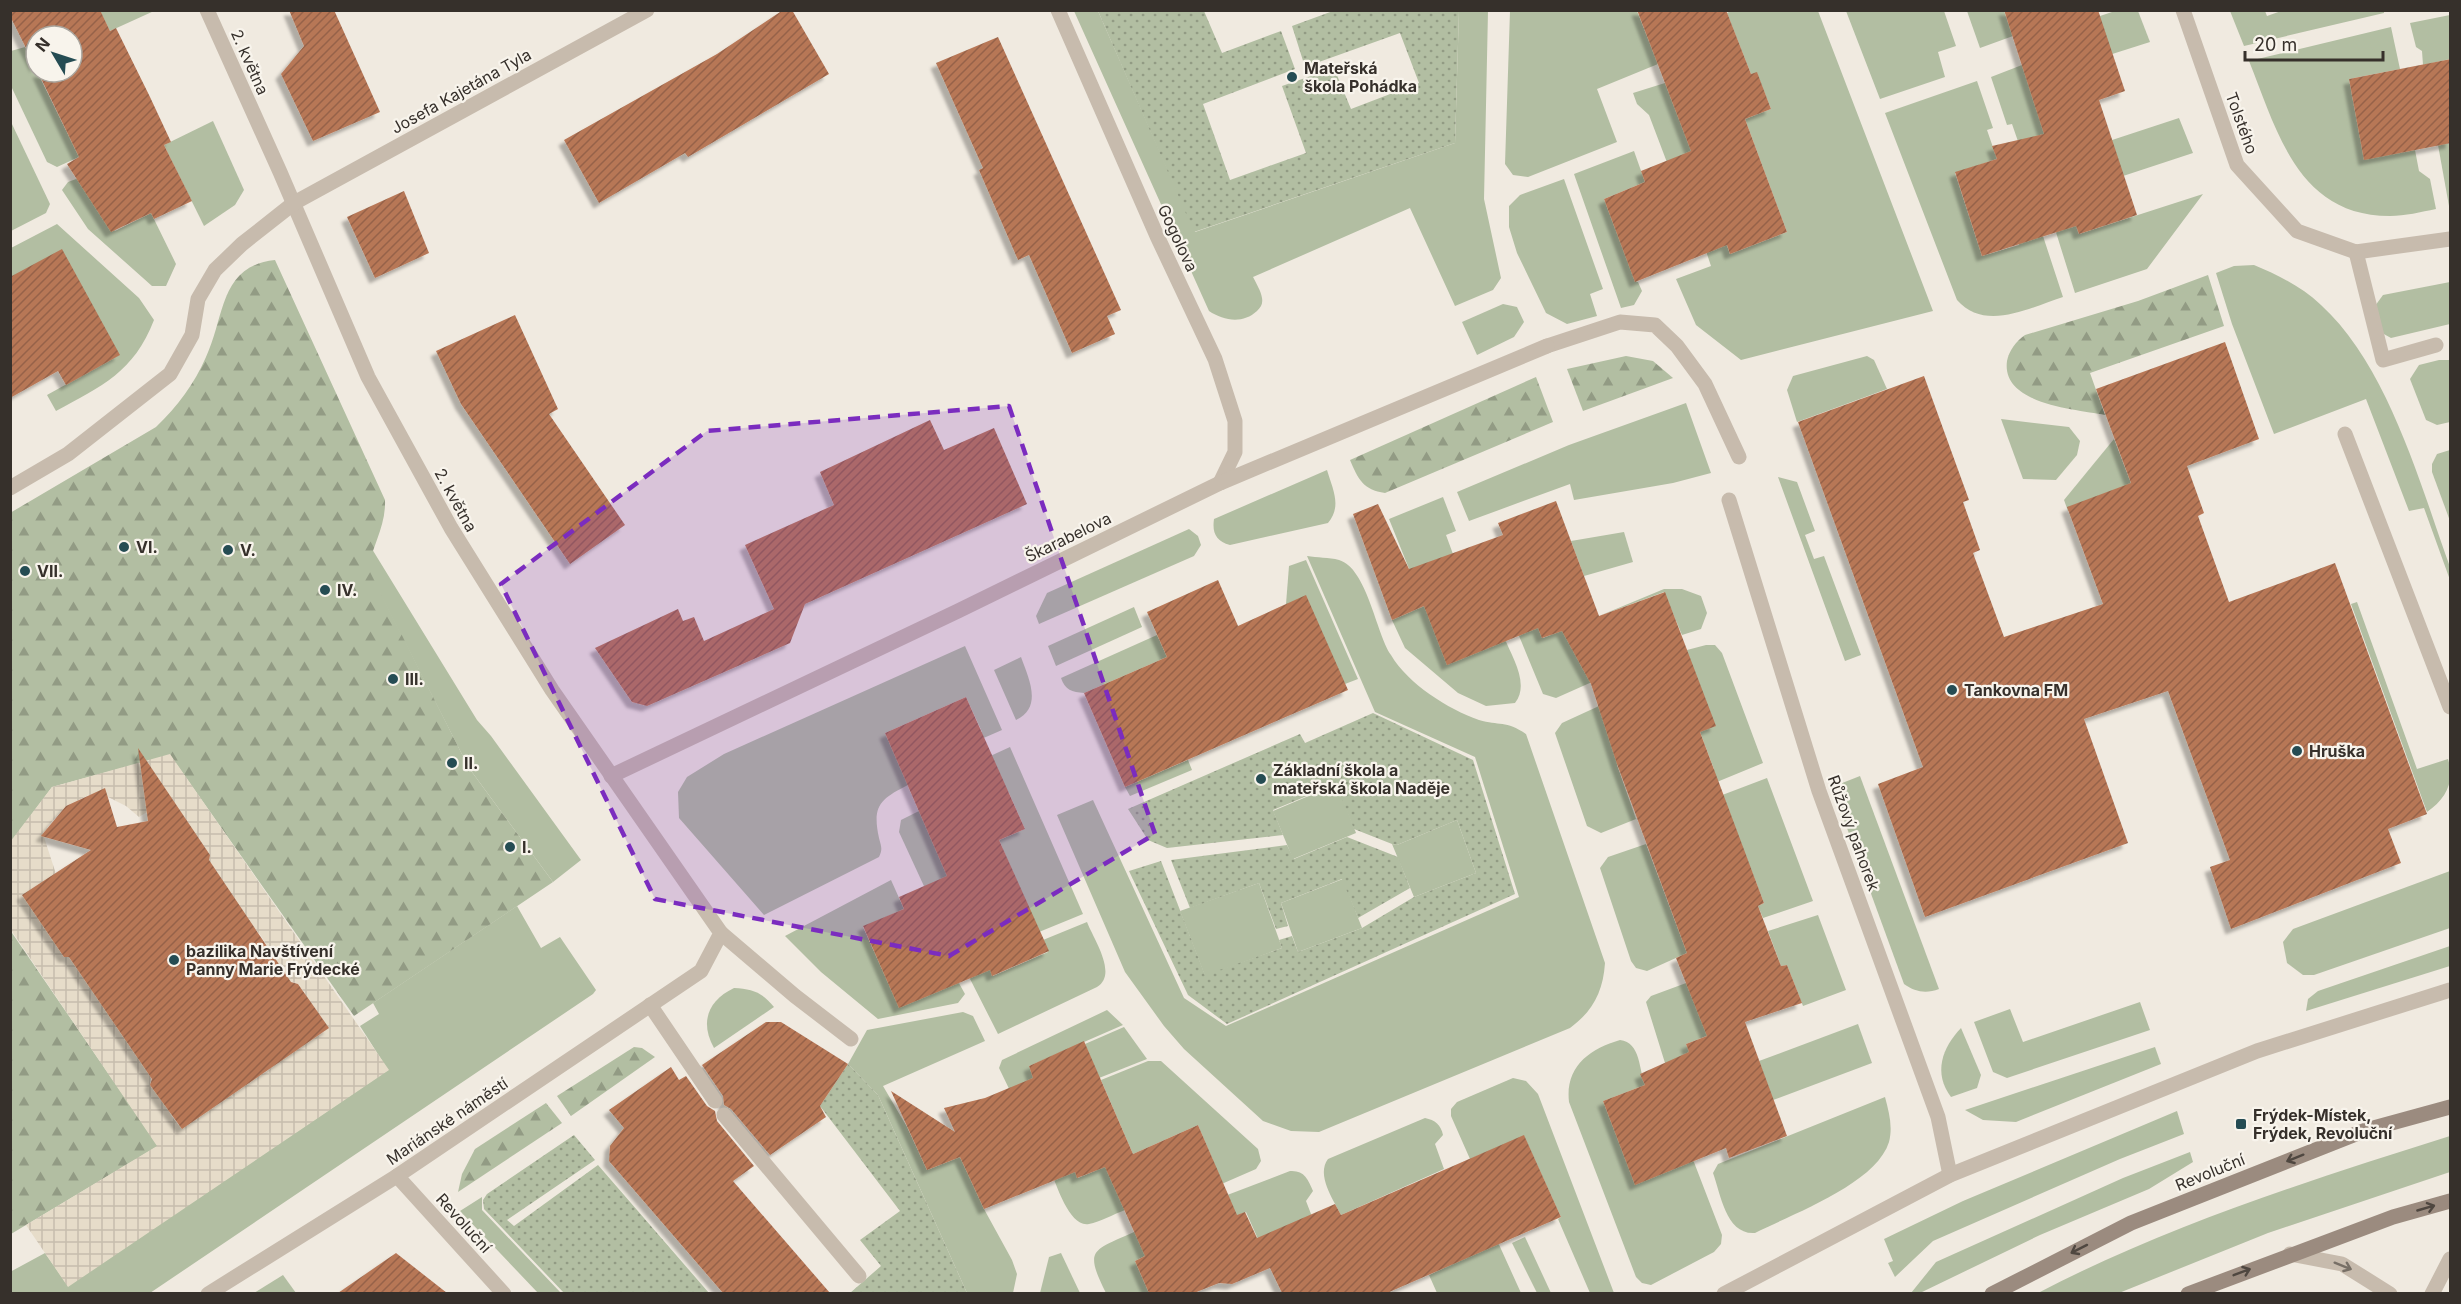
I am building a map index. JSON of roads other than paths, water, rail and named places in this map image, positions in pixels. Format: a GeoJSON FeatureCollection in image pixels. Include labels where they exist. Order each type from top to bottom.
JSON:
{"type":"FeatureCollection","features":[{"type":"Feature","properties":{"kind":"main road","name":"Revoluční"},"geometry":{"type":"LineString","coordinates":[[1992,1293],[2142,1219],[2366,1130],[2451,1107]]}},
{"type":"Feature","properties":{"kind":"main road"},"geometry":{"type":"LineString","coordinates":[[2187,1293],[2393,1217],[2451,1201]]}},
{"type":"Feature","properties":{"kind":"street","name":"2. května"},"geometry":{"type":"LineString","coordinates":[[207,10],[294,203],[368,377],[451,528],[552,690],[721,933],[850,1039]]}},
{"type":"Feature","properties":{"kind":"street","name":"Josefa Kajetána Tyla"},"geometry":{"type":"LineString","coordinates":[[10,488],[68,454],[170,374],[192,335],[198,299],[215,270],[242,244],[294,203],[647,10]]}},
{"type":"Feature","properties":{"kind":"street","name":"Gogolova"},"geometry":{"type":"LineString","coordinates":[[1058,10],[1152,225],[1215,359],[1235,421],[1235,452],[1220,483]]}},
{"type":"Feature","properties":{"kind":"street","name":"Tolstého"},"geometry":{"type":"LineString","coordinates":[[2183,10],[2237,165],[2297,231],[2356,252]]}},
{"type":"Feature","properties":{"kind":"street"},"geometry":{"type":"LineString","coordinates":[[2436,345],[2383,360],[2356,252],[2451,239]]}},
{"type":"Feature","properties":{"kind":"street","name":"Škarabelova"},"geometry":{"type":"LineString","coordinates":[[611,776],[1220,483],[1546,346],[1620,322],[1655,325],[1677,346],[1705,384],[1739,458]]}},
{"type":"Feature","properties":{"kind":"street"},"geometry":{"type":"LineString","coordinates":[[2345,434],[2451,707]]}},
{"type":"Feature","properties":{"kind":"street","name":"Růžový pahorek"},"geometry":{"type":"LineString","coordinates":[[1729,500],[1819,791],[1938,1117],[1950,1175]]}},
{"type":"Feature","properties":{"kind":"street","name":"Mariánské náměstí"},"geometry":{"type":"LineString","coordinates":[[208,1293],[398,1176],[701,971],[721,933]]}},
{"type":"Feature","properties":{"kind":"street"},"geometry":{"type":"LineString","coordinates":[[1724,1293],[1950,1175],[2257,1051],[2451,990]]}},
{"type":"Feature","properties":{"kind":"street"},"geometry":{"type":"LineString","coordinates":[[650,1005],[715,1101]]}},
{"type":"Feature","properties":{"kind":"street"},"geometry":{"type":"LineString","coordinates":[[724,1115],[859,1276]]}},
{"type":"Feature","properties":{"kind":"street","name":"Revoluční"},"geometry":{"type":"LineString","coordinates":[[398,1176],[504,1293]]}},
{"type":"Feature","properties":{"kind":"street"},"geometry":{"type":"LineString","coordinates":[[2290,1254],[2342,1264],[2390,1293]]}},
{"type":"Feature","properties":{"kind":"street"},"geometry":{"type":"LineString","coordinates":[[2432,1293],[2451,1258]]}},
{"type":"Feature","properties":{"kind":"place","name":"Mateřská škola Pohádka"},"geometry":{"type":"Point","coordinates":[1292,77]}},
{"type":"Feature","properties":{"kind":"place","name":"VI."},"geometry":{"type":"Point","coordinates":[124,547]}},
{"type":"Feature","properties":{"kind":"place","name":"V."},"geometry":{"type":"Point","coordinates":[228,550]}},
{"type":"Feature","properties":{"kind":"place","name":"VII."},"geometry":{"type":"Point","coordinates":[25,571]}},
{"type":"Feature","properties":{"kind":"place","name":"IV."},"geometry":{"type":"Point","coordinates":[325,590]}},
{"type":"Feature","properties":{"kind":"place","name":"III."},"geometry":{"type":"Point","coordinates":[393,679]}},
{"type":"Feature","properties":{"kind":"place","name":"Tankovna FM"},"geometry":{"type":"Point","coordinates":[1952,690]}},
{"type":"Feature","properties":{"kind":"place","name":"Hruška"},"geometry":{"type":"Point","coordinates":[2297,751]}},
{"type":"Feature","properties":{"kind":"place","name":"II."},"geometry":{"type":"Point","coordinates":[452,763]}},
{"type":"Feature","properties":{"kind":"place","name":"Základní škola a mateřská škola Naděje"},"geometry":{"type":"Point","coordinates":[1261,779]}},
{"type":"Feature","properties":{"kind":"place","name":"I."},"geometry":{"type":"Point","coordinates":[510,847]}},
{"type":"Feature","properties":{"kind":"place","name":"bazilika Navštívení Panny Marie Frýdecké"},"geometry":{"type":"Point","coordinates":[174,960]}},
{"type":"Feature","properties":{"kind":"place","name":"Frýdek-Místek, Frýdek, Revoluční"},"geometry":{"type":"Point","coordinates":[2241,1124]}}]}
